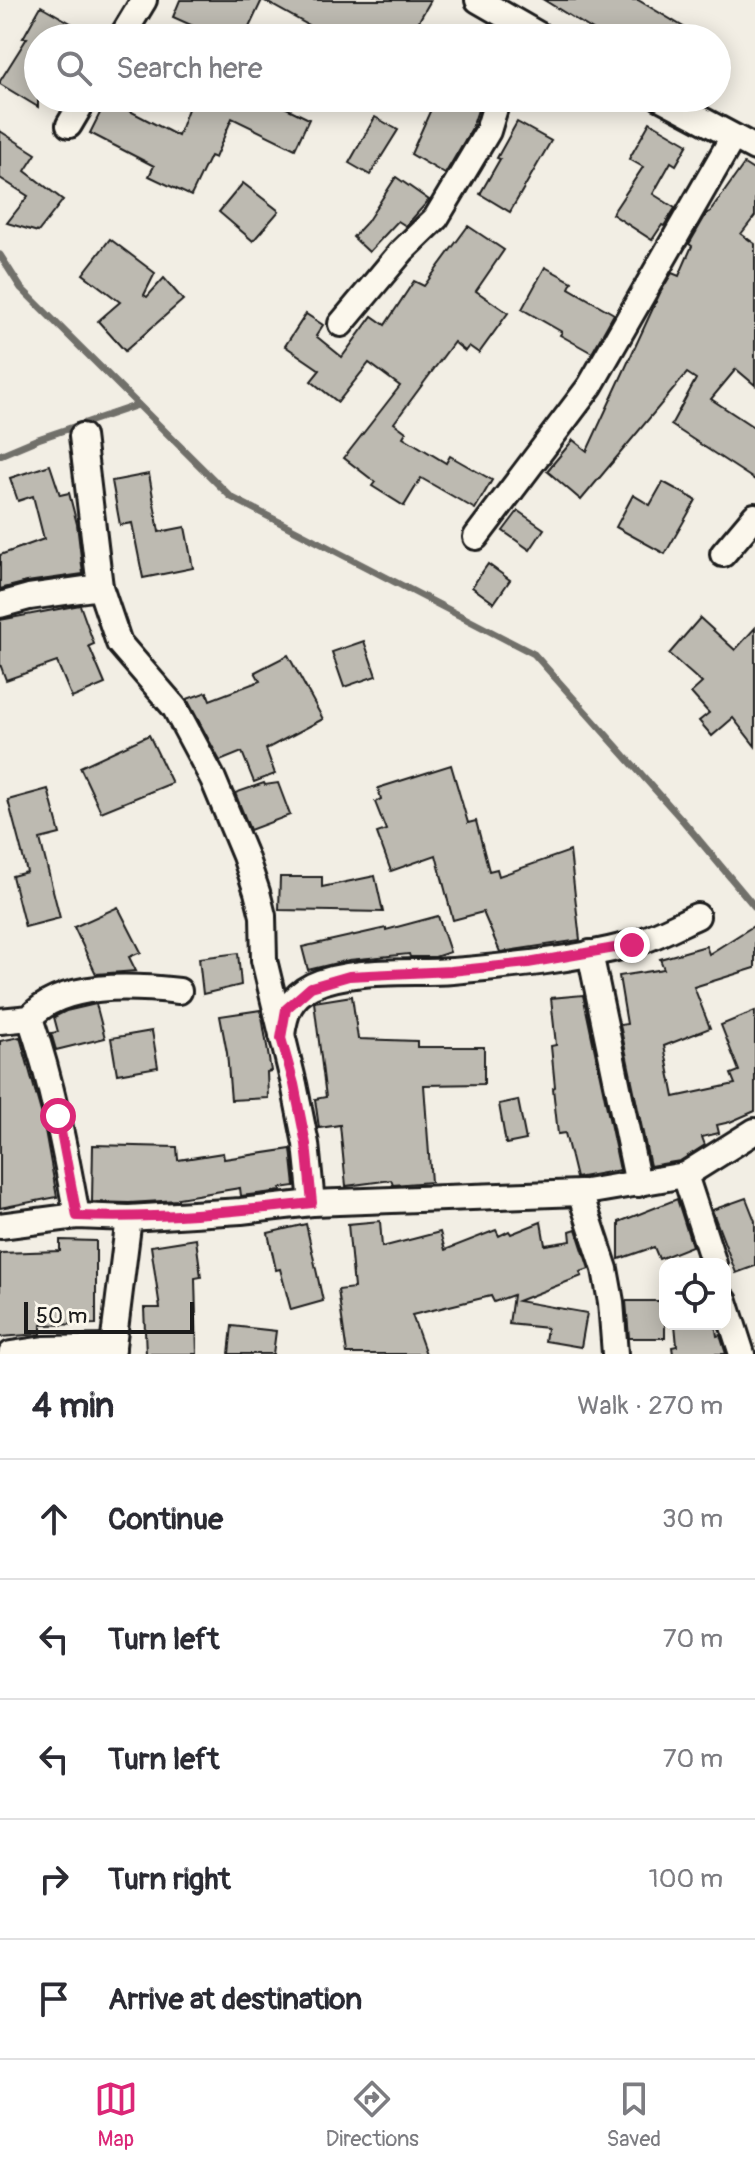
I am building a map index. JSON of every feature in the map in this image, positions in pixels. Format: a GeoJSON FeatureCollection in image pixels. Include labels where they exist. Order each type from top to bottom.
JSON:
{"type":"FeatureCollection","features":[{"type":"Feature","properties":{"kind":"street"},"geometry":{"type":"LineString","coordinates":[[129,24],[144,0]]}},
{"type":"Feature","properties":{"kind":"street"},"geometry":{"type":"LineString","coordinates":[[478,0],[518,24]]}},
{"type":"Feature","properties":{"kind":"street"},"geometry":{"type":"LineString","coordinates":[[69,125],[77,112]]}},
{"type":"Feature","properties":{"kind":"street"},"geometry":{"type":"LineString","coordinates":[[341,324],[402,251],[436,218],[488,131],[494,112]]}},
{"type":"Feature","properties":{"kind":"street"},"geometry":{"type":"LineString","coordinates":[[476,537],[590,386],[744,143],[687,112]]}},
{"type":"Feature","properties":{"kind":"street"},"geometry":{"type":"LineString","coordinates":[[82,436],[100,587],[119,643],[175,708],[213,779],[245,856],[263,916],[264,960],[303,1129],[312,1203]]}},
{"type":"Feature","properties":{"kind":"street"},"geometry":{"type":"LineString","coordinates":[[723,554],[755,516]]}},
{"type":"Feature","properties":{"kind":"street"},"geometry":{"type":"LineString","coordinates":[[0,605],[29,597],[100,587]]}},
{"type":"Feature","properties":{"kind":"street"},"geometry":{"type":"LineString","coordinates":[[281,1038],[286,1009],[311,987],[349,976],[451,971],[590,953],[632,945],[697,916]]}},
{"type":"Feature","properties":{"kind":"street"},"geometry":{"type":"LineString","coordinates":[[590,953],[638,1184]]}},
{"type":"Feature","properties":{"kind":"street"},"geometry":{"type":"LineString","coordinates":[[0,1021],[30,1018],[41,1005],[67,994],[138,987],[179,991]]}},
{"type":"Feature","properties":{"kind":"street"},"geometry":{"type":"LineString","coordinates":[[30,1018],[47,1067],[77,1216]]}},
{"type":"Feature","properties":{"kind":"street"},"geometry":{"type":"LineString","coordinates":[[0,1226],[77,1216],[129,1218],[312,1203],[580,1193],[685,1175],[755,1131]]}},
{"type":"Feature","properties":{"kind":"street"},"geometry":{"type":"LineString","coordinates":[[685,1175],[712,1258]]}},
{"type":"Feature","properties":{"kind":"street"},"geometry":{"type":"LineString","coordinates":[[580,1193],[605,1269],[615,1354]]}},
{"type":"Feature","properties":{"kind":"street"},"geometry":{"type":"LineString","coordinates":[[11,1354],[44,1349],[112,1351],[129,1218]]}},
{"type":"Feature","properties":{"kind":"street"},"geometry":{"type":"LineString","coordinates":[[731,1320],[742,1354]]}},
{"type":"Feature","properties":{"kind":"building"},"geometry":{"type":"Polygon","coordinates":[[[180,0],[262,0],[251,24],[189,24],[173,17],[180,0]]]}},
{"type":"Feature","properties":{"kind":"building"},"geometry":{"type":"Polygon","coordinates":[[[263,0],[431,0],[417,24],[306,24],[263,0]]]}},
{"type":"Feature","properties":{"kind":"building"},"geometry":{"type":"Polygon","coordinates":[[[544,0],[638,0],[678,24],[583,24],[544,0]]]}},
{"type":"Feature","properties":{"kind":"building"},"geometry":{"type":"Polygon","coordinates":[[[41,6],[72,24],[31,24],[41,6]]]}},
{"type":"Feature","properties":{"kind":"building"},"geometry":{"type":"Polygon","coordinates":[[[24,43],[24,99],[0,84],[24,43]]]}},
{"type":"Feature","properties":{"kind":"building"},"geometry":{"type":"Polygon","coordinates":[[[100,112],[132,112],[178,136],[187,112],[295,112],[309,119],[295,149],[232,118],[215,158],[210,156],[191,196],[149,176],[154,166],[90,133],[100,112]]]}},
{"type":"Feature","properties":{"kind":"building"},"geometry":{"type":"Polygon","coordinates":[[[430,112],[477,112],[472,128],[445,174],[411,154],[430,112]]]}},
{"type":"Feature","properties":{"kind":"building"},"geometry":{"type":"Polygon","coordinates":[[[375,117],[398,130],[370,175],[349,163],[375,117]]]}},
{"type":"Feature","properties":{"kind":"building"},"geometry":{"type":"Polygon","coordinates":[[[517,122],[551,141],[510,212],[480,194],[517,122]]]}},
{"type":"Feature","properties":{"kind":"building"},"geometry":{"type":"Polygon","coordinates":[[[650,122],[688,144],[676,165],[671,162],[653,194],[675,208],[652,240],[612,214],[643,167],[629,159],[650,122]]]}},
{"type":"Feature","properties":{"kind":"building"},"geometry":{"type":"Polygon","coordinates":[[[0,131],[36,154],[25,171],[63,200],[38,232],[7,223],[28,196],[0,178],[0,131]]]}},
{"type":"Feature","properties":{"kind":"building"},"geometry":{"type":"Polygon","coordinates":[[[744,164],[755,171],[755,216],[741,234],[755,244],[755,385],[736,369],[711,399],[755,428],[755,480],[671,425],[696,379],[687,373],[581,500],[547,471],[573,440],[587,451],[660,293],[672,273],[679,276],[692,246],[689,244],[707,213],[744,164]]]}},
{"type":"Feature","properties":{"kind":"building"},"geometry":{"type":"Polygon","coordinates":[[[396,177],[429,200],[406,226],[398,221],[369,252],[353,237],[367,222],[396,177]]]}},
{"type":"Feature","properties":{"kind":"building"},"geometry":{"type":"Polygon","coordinates":[[[243,183],[279,211],[253,241],[219,212],[243,183]]]}},
{"type":"Feature","properties":{"kind":"building"},"geometry":{"type":"Polygon","coordinates":[[[468,226],[504,250],[476,291],[508,313],[479,353],[469,346],[465,351],[454,342],[394,423],[406,432],[403,437],[446,463],[450,456],[492,480],[475,509],[421,478],[404,506],[372,486],[375,482],[344,458],[400,386],[369,363],[338,402],[311,381],[320,370],[285,346],[306,314],[323,325],[316,336],[342,357],[372,316],[385,325],[414,281],[424,286],[468,226]]]}},
{"type":"Feature","properties":{"kind":"building"},"geometry":{"type":"Polygon","coordinates":[[[110,239],[155,273],[144,295],[147,297],[164,278],[183,300],[125,351],[98,321],[120,302],[83,274],[110,239]]]}},
{"type":"Feature","properties":{"kind":"building"},"geometry":{"type":"Polygon","coordinates":[[[545,267],[572,282],[569,288],[614,314],[592,353],[522,309],[545,267]]]}},
{"type":"Feature","properties":{"kind":"building"},"geometry":{"type":"Polygon","coordinates":[[[50,465],[60,495],[69,493],[77,524],[83,574],[0,589],[0,555],[44,539],[33,496],[18,501],[10,478],[50,465]]]}},
{"type":"Feature","properties":{"kind":"building"},"geometry":{"type":"Polygon","coordinates":[[[149,474],[159,532],[185,527],[193,568],[143,578],[132,523],[120,525],[112,481],[149,474]]]}},
{"type":"Feature","properties":{"kind":"building"},"geometry":{"type":"Polygon","coordinates":[[[663,482],[696,500],[665,554],[616,527],[633,495],[650,505],[663,482]]]}},
{"type":"Feature","properties":{"kind":"building"},"geometry":{"type":"Polygon","coordinates":[[[518,511],[544,529],[530,550],[503,531],[518,511]]]}},
{"type":"Feature","properties":{"kind":"building"},"geometry":{"type":"Polygon","coordinates":[[[488,564],[510,580],[494,603],[472,587],[488,564]]]}},
{"type":"Feature","properties":{"kind":"building"},"geometry":{"type":"Polygon","coordinates":[[[80,605],[94,644],[89,646],[105,684],[72,698],[57,662],[6,680],[0,664],[0,620],[80,605]]]}},
{"type":"Feature","properties":{"kind":"building"},"geometry":{"type":"Polygon","coordinates":[[[700,618],[735,650],[755,628],[755,746],[733,718],[712,736],[699,721],[709,713],[691,693],[702,683],[669,654],[700,618]]]}},
{"type":"Feature","properties":{"kind":"building"},"geometry":{"type":"Polygon","coordinates":[[[364,641],[376,676],[344,687],[332,652],[364,641]]]}},
{"type":"Feature","properties":{"kind":"building"},"geometry":{"type":"Polygon","coordinates":[[[288,655],[323,719],[266,749],[275,774],[254,782],[242,752],[220,761],[187,699],[207,692],[210,700],[260,681],[255,672],[288,655]]]}},
{"type":"Feature","properties":{"kind":"building"},"geometry":{"type":"Polygon","coordinates":[[[149,735],[172,783],[101,812],[80,767],[149,735]]]}},
{"type":"Feature","properties":{"kind":"building"},"geometry":{"type":"Polygon","coordinates":[[[451,765],[468,823],[476,821],[489,871],[497,869],[499,876],[570,851],[580,940],[500,952],[483,912],[453,920],[436,855],[391,871],[377,833],[386,830],[375,802],[381,799],[378,788],[451,765]]]}},
{"type":"Feature","properties":{"kind":"building"},"geometry":{"type":"Polygon","coordinates":[[[264,783],[278,783],[290,815],[250,830],[235,793],[264,783]]]}},
{"type":"Feature","properties":{"kind":"building"},"geometry":{"type":"Polygon","coordinates":[[[48,789],[60,834],[40,839],[60,918],[25,927],[12,876],[27,872],[8,800],[48,789]]]}},
{"type":"Feature","properties":{"kind":"building"},"geometry":{"type":"Polygon","coordinates":[[[375,876],[383,912],[279,910],[280,877],[322,877],[322,887],[375,876]]]}},
{"type":"Feature","properties":{"kind":"building"},"geometry":{"type":"Polygon","coordinates":[[[118,907],[141,952],[129,957],[136,971],[96,974],[74,927],[118,907]]]}},
{"type":"Feature","properties":{"kind":"building"},"geometry":{"type":"Polygon","coordinates":[[[438,916],[450,952],[435,957],[410,957],[409,954],[349,960],[308,970],[302,947],[438,916]]]}},
{"type":"Feature","properties":{"kind":"building"},"geometry":{"type":"Polygon","coordinates":[[[755,925],[755,968],[694,987],[710,1028],[664,1046],[674,1097],[735,1084],[731,1074],[739,1071],[721,1025],[755,1011],[755,1111],[717,1125],[719,1133],[702,1137],[705,1145],[680,1161],[650,1166],[620,1025],[627,1024],[619,976],[664,969],[660,959],[706,946],[709,954],[755,925]]]}},
{"type":"Feature","properties":{"kind":"building"},"geometry":{"type":"Polygon","coordinates":[[[238,953],[241,985],[203,994],[199,958],[238,953]]]}},
{"type":"Feature","properties":{"kind":"building"},"geometry":{"type":"Polygon","coordinates":[[[583,995],[620,1170],[576,1178],[565,1133],[558,1134],[553,1088],[551,1046],[556,1045],[551,998],[583,995]]]}},
{"type":"Feature","properties":{"kind":"building"},"geometry":{"type":"Polygon","coordinates":[[[352,996],[358,1039],[417,1041],[417,1047],[484,1047],[484,1084],[424,1085],[431,1182],[393,1185],[391,1180],[346,1186],[340,1125],[319,1128],[315,1099],[326,1097],[314,1002],[352,996]]]}},
{"type":"Feature","properties":{"kind":"building"},"geometry":{"type":"Polygon","coordinates":[[[96,1004],[105,1038],[56,1050],[51,1033],[58,1032],[54,1017],[96,1004]]]}},
{"type":"Feature","properties":{"kind":"building"},"geometry":{"type":"Polygon","coordinates":[[[261,1010],[271,1071],[267,1072],[268,1098],[231,1100],[220,1016],[261,1010]]]}},
{"type":"Feature","properties":{"kind":"building"},"geometry":{"type":"Polygon","coordinates":[[[152,1031],[158,1067],[117,1074],[111,1038],[152,1031]]]}},
{"type":"Feature","properties":{"kind":"building"},"geometry":{"type":"Polygon","coordinates":[[[20,1037],[43,1119],[57,1197],[0,1208],[0,1041],[20,1037]]]}},
{"type":"Feature","properties":{"kind":"building"},"geometry":{"type":"Polygon","coordinates":[[[518,1100],[526,1140],[506,1144],[499,1104],[518,1100]]]}},
{"type":"Feature","properties":{"kind":"building"},"geometry":{"type":"Polygon","coordinates":[[[93,1145],[177,1147],[178,1160],[223,1153],[224,1159],[291,1149],[295,1186],[241,1196],[240,1188],[178,1200],[92,1202],[93,1145]]]}},
{"type":"Feature","properties":{"kind":"building"},"geometry":{"type":"Polygon","coordinates":[[[746,1198],[755,1221],[755,1266],[736,1273],[712,1210],[746,1198]]]}},
{"type":"Feature","properties":{"kind":"building"},"geometry":{"type":"Polygon","coordinates":[[[677,1199],[692,1246],[659,1259],[654,1247],[619,1259],[619,1222],[677,1199]]]}},
{"type":"Feature","properties":{"kind":"building"},"geometry":{"type":"Polygon","coordinates":[[[380,1221],[382,1247],[440,1232],[445,1250],[496,1230],[499,1236],[509,1231],[511,1234],[541,1222],[545,1245],[571,1241],[570,1231],[576,1229],[589,1269],[580,1272],[582,1276],[518,1301],[587,1313],[581,1347],[545,1341],[547,1328],[509,1324],[513,1295],[494,1302],[491,1296],[412,1315],[426,1354],[347,1354],[338,1290],[354,1288],[348,1224],[380,1221]]]}},
{"type":"Feature","properties":{"kind":"building"},"geometry":{"type":"Polygon","coordinates":[[[306,1224],[323,1301],[291,1310],[280,1269],[276,1270],[268,1233],[306,1224]]]}},
{"type":"Feature","properties":{"kind":"building"},"geometry":{"type":"Polygon","coordinates":[[[196,1239],[201,1277],[195,1278],[197,1354],[146,1354],[144,1308],[160,1308],[151,1246],[196,1239]]]}},
{"type":"Feature","properties":{"kind":"building"},"geometry":{"type":"Polygon","coordinates":[[[60,1240],[96,1241],[96,1324],[41,1325],[41,1334],[0,1337],[0,1253],[60,1251],[60,1240]]]}},
{"type":"Feature","properties":{"kind":"building"},"geometry":{"type":"Polygon","coordinates":[[[626,1301],[659,1301],[659,1330],[665,1330],[665,1338],[629,1338],[626,1301]]]}},
{"type":"Feature","properties":{"kind":"building"},"geometry":{"type":"Polygon","coordinates":[[[232,1326],[276,1331],[273,1354],[229,1354],[232,1326]]]}},
{"type":"Feature","properties":{"kind":"building"},"geometry":{"type":"Polygon","coordinates":[[[676,1330],[716,1330],[726,1354],[673,1354],[672,1347],[677,1346],[676,1330]]]}},
{"type":"Feature","properties":{"kind":"waterway"},"geometry":{"type":"LineString","coordinates":[[0,255],[21,288],[231,497],[534,654],[684,822],[755,907]]}},
{"type":"Feature","properties":{"kind":"waterway"},"geometry":{"type":"LineString","coordinates":[[0,455],[138,405]]}},
{"type":"Feature","properties":{"kind":"route"},"geometry":{"type":"LineString","coordinates":[[58,1116],[77,1216],[129,1218],[312,1203],[306,1144],[281,1038],[286,1009],[311,987],[349,976],[451,971],[528,963],[632,945]]}}]}
